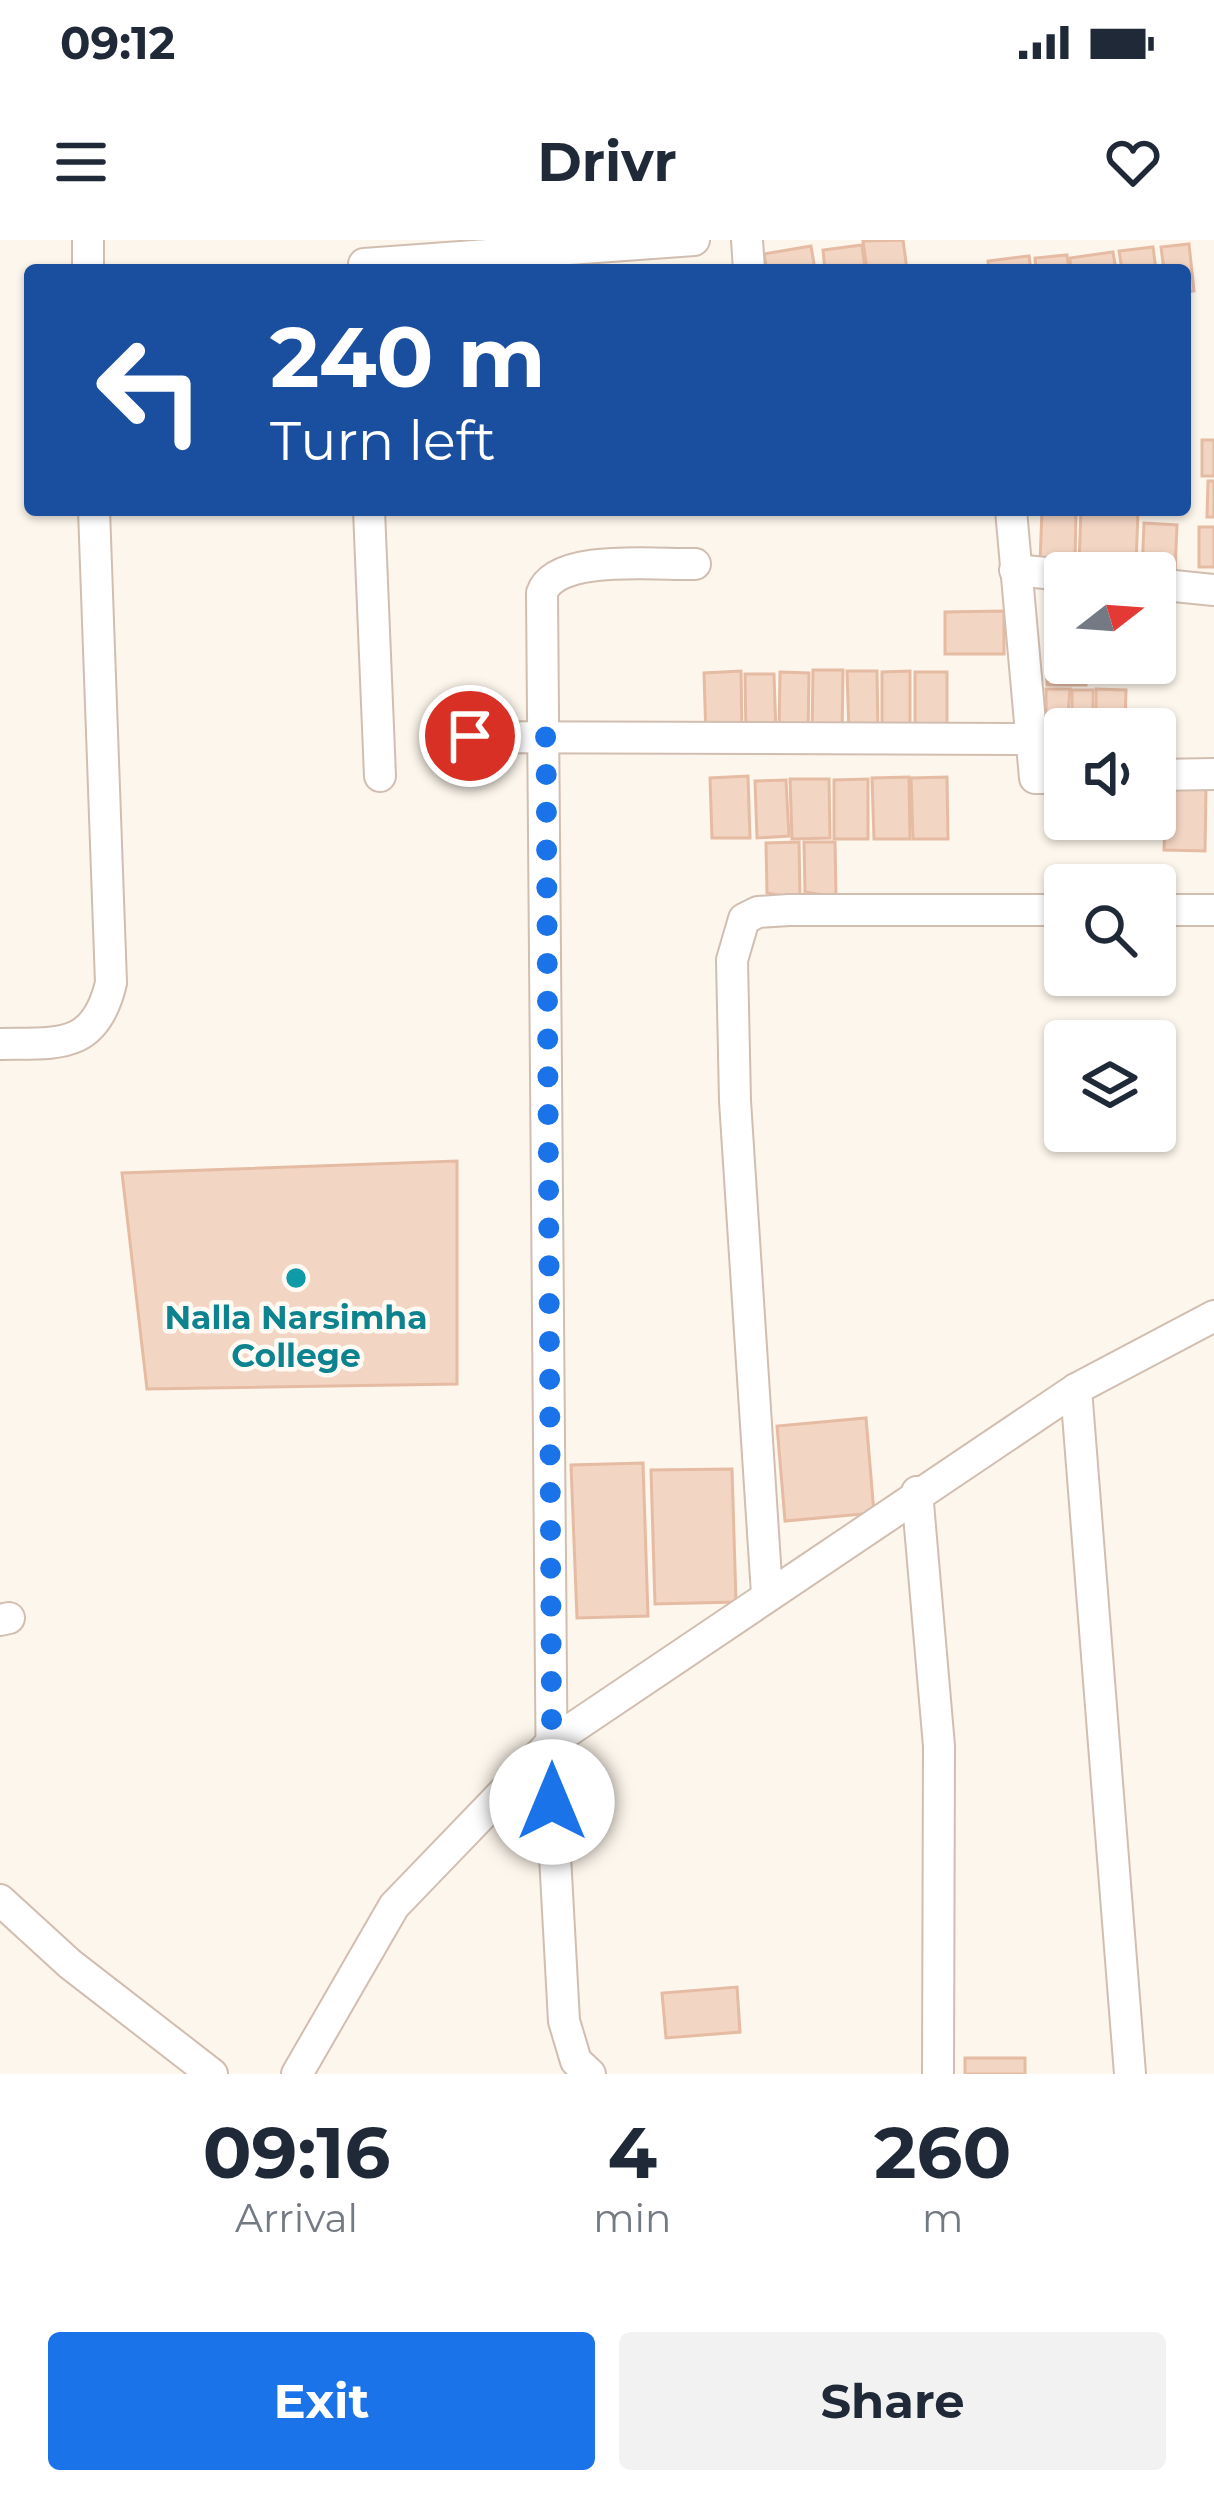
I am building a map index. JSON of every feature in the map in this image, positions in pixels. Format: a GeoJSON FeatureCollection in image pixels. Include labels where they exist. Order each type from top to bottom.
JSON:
{"type":"FeatureCollection","features":[{"type":"Feature","properties":{"kind":"street"},"geometry":{"type":"LineString","coordinates":[[363,258],[694,240]]}},
{"type":"Feature","properties":{"kind":"street"},"geometry":{"type":"LineString","coordinates":[[0,1044],[65,1041],[87,1032],[103,1016],[111,983],[94,516]]}},
{"type":"Feature","properties":{"kind":"street"},"geometry":{"type":"LineString","coordinates":[[369,516],[380,776]]}},
{"type":"Feature","properties":{"kind":"street"},"geometry":{"type":"LineString","coordinates":[[1011,516],[1035,778],[1044,778]]}},
{"type":"Feature","properties":{"kind":"street"},"geometry":{"type":"LineString","coordinates":[[580,2070],[564,2021],[552,1742],[546,581],[578,566],[695,564]]}},
{"type":"Feature","properties":{"kind":"street"},"geometry":{"type":"LineString","coordinates":[[1015,570],[1044,572]]}},
{"type":"Feature","properties":{"kind":"street"},"geometry":{"type":"LineString","coordinates":[[1176,586],[1214,590]]}},
{"type":"Feature","properties":{"kind":"street"},"geometry":{"type":"LineString","coordinates":[[470,736],[1034,740]]}},
{"type":"Feature","properties":{"kind":"street"},"geometry":{"type":"LineString","coordinates":[[1176,775],[1214,774]]}},
{"type":"Feature","properties":{"kind":"street"},"geometry":{"type":"LineString","coordinates":[[767,1594],[735,1101],[732,960],[744,919],[789,910],[1044,910]]}},
{"type":"Feature","properties":{"kind":"street"},"geometry":{"type":"LineString","coordinates":[[1176,910],[1214,910]]}},
{"type":"Feature","properties":{"kind":"street"},"geometry":{"type":"LineString","coordinates":[[297,2074],[394,1906],[552,1742],[1076,1389],[1214,1316]]}},
{"type":"Feature","properties":{"kind":"street"},"geometry":{"type":"LineString","coordinates":[[1076,1389],[1130,2074]]}},
{"type":"Feature","properties":{"kind":"street"},"geometry":{"type":"LineString","coordinates":[[917,1492],[939,1746],[938,2074]]}},
{"type":"Feature","properties":{"kind":"street"},"geometry":{"type":"LineString","coordinates":[[0,1900],[70,1964],[212,2074]]}},
{"type":"Feature","properties":{"kind":"building"},"geometry":{"type":"Polygon","coordinates":[[[903,240],[906,264],[866,264],[863,241],[903,240]]]}},
{"type":"Feature","properties":{"kind":"building"},"geometry":{"type":"Polygon","coordinates":[[[1189,244],[1194,291],[1191,264],[1163,264],[1161,247],[1189,244]]]}},
{"type":"Feature","properties":{"kind":"building"},"geometry":{"type":"Polygon","coordinates":[[[862,245],[864,264],[824,264],[823,250],[862,245]]]}},
{"type":"Feature","properties":{"kind":"building"},"geometry":{"type":"Polygon","coordinates":[[[811,246],[814,264],[766,264],[764,254],[811,246]]]}},
{"type":"Feature","properties":{"kind":"building"},"geometry":{"type":"Polygon","coordinates":[[[1153,247],[1155,264],[1121,264],[1119,251],[1153,247]]]}},
{"type":"Feature","properties":{"kind":"building"},"geometry":{"type":"Polygon","coordinates":[[[1113,252],[1115,264],[1070,264],[1070,258],[1113,252]]]}},
{"type":"Feature","properties":{"kind":"building"},"geometry":{"type":"Polygon","coordinates":[[[1067,255],[1068,264],[1036,264],[1035,258],[1067,255]]]}},
{"type":"Feature","properties":{"kind":"building"},"geometry":{"type":"Polygon","coordinates":[[[1029,256],[1030,264],[988,264],[1029,256]]]}},
{"type":"Feature","properties":{"kind":"building"},"geometry":{"type":"Polygon","coordinates":[[[1202,440],[1214,440],[1214,476],[1202,476],[1202,440]]]}},
{"type":"Feature","properties":{"kind":"building"},"geometry":{"type":"Polygon","coordinates":[[[1208,481],[1214,481],[1214,517],[1207,517],[1208,481]]]}},
{"type":"Feature","properties":{"kind":"building"},"geometry":{"type":"Polygon","coordinates":[[[1042,516],[1076,516],[1075,552],[1044,552],[1044,563],[1040,563],[1042,516]]]}},
{"type":"Feature","properties":{"kind":"building"},"geometry":{"type":"Polygon","coordinates":[[[1081,516],[1138,516],[1136,552],[1079,552],[1081,516]]]}},
{"type":"Feature","properties":{"kind":"building"},"geometry":{"type":"Polygon","coordinates":[[[1144,523],[1177,525],[1176,552],[1143,552],[1144,523]]]}},
{"type":"Feature","properties":{"kind":"building"},"geometry":{"type":"Polygon","coordinates":[[[1199,527],[1214,527],[1214,567],[1199,567],[1199,527]]]}},
{"type":"Feature","properties":{"kind":"building"},"geometry":{"type":"Polygon","coordinates":[[[1004,611],[1004,654],[945,654],[945,612],[1004,611]]]}},
{"type":"Feature","properties":{"kind":"building"},"geometry":{"type":"Polygon","coordinates":[[[813,670],[843,670],[842,736],[812,735],[813,670]]]}},
{"type":"Feature","properties":{"kind":"building"},"geometry":{"type":"Polygon","coordinates":[[[741,671],[742,737],[706,738],[704,673],[741,671]]]}},
{"type":"Feature","properties":{"kind":"building"},"geometry":{"type":"Polygon","coordinates":[[[847,671],[877,671],[878,735],[849,735],[847,671]]]}},
{"type":"Feature","properties":{"kind":"building"},"geometry":{"type":"Polygon","coordinates":[[[910,671],[910,729],[882,729],[882,672],[910,671]]]}},
{"type":"Feature","properties":{"kind":"building"},"geometry":{"type":"Polygon","coordinates":[[[780,672],[809,673],[808,735],[779,734],[780,672]]]}},
{"type":"Feature","properties":{"kind":"building"},"geometry":{"type":"Polygon","coordinates":[[[915,672],[947,672],[947,736],[915,726],[915,672]]]}},
{"type":"Feature","properties":{"kind":"building"},"geometry":{"type":"Polygon","coordinates":[[[745,674],[774,674],[776,736],[746,737],[745,674]]]}},
{"type":"Feature","properties":{"kind":"building"},"geometry":{"type":"Polygon","coordinates":[[[1046,689],[1070,689],[1069,708],[1046,708],[1046,689]]]}},
{"type":"Feature","properties":{"kind":"building"},"geometry":{"type":"Polygon","coordinates":[[[1096,689],[1126,690],[1126,708],[1096,708],[1096,689]]]}},
{"type":"Feature","properties":{"kind":"building"},"geometry":{"type":"Polygon","coordinates":[[[1072,690],[1093,690],[1093,708],[1072,708],[1072,690]]]}},
{"type":"Feature","properties":{"kind":"building"},"geometry":{"type":"Polygon","coordinates":[[[748,776],[750,838],[712,838],[710,778],[748,776]]]}},
{"type":"Feature","properties":{"kind":"building"},"geometry":{"type":"Polygon","coordinates":[[[909,777],[910,839],[874,839],[872,778],[909,777]]]}},
{"type":"Feature","properties":{"kind":"building"},"geometry":{"type":"Polygon","coordinates":[[[947,777],[948,839],[913,839],[911,778],[947,777]]]}},
{"type":"Feature","properties":{"kind":"building"},"geometry":{"type":"Polygon","coordinates":[[[790,779],[829,779],[830,838],[792,839],[790,779]]]}},
{"type":"Feature","properties":{"kind":"building"},"geometry":{"type":"Polygon","coordinates":[[[868,779],[868,839],[834,839],[834,780],[868,779]]]}},
{"type":"Feature","properties":{"kind":"building"},"geometry":{"type":"Polygon","coordinates":[[[786,780],[789,836],[757,838],[755,781],[786,780]]]}},
{"type":"Feature","properties":{"kind":"building"},"geometry":{"type":"Polygon","coordinates":[[[1176,788],[1206,789],[1205,851],[1164,850],[1164,840],[1176,840],[1176,788]]]}},
{"type":"Feature","properties":{"kind":"building"},"geometry":{"type":"Polygon","coordinates":[[[799,842],[800,899],[767,893],[766,843],[799,842]]]}},
{"type":"Feature","properties":{"kind":"building"},"geometry":{"type":"Polygon","coordinates":[[[804,842],[835,842],[836,897],[805,892],[804,842]]]}},
{"type":"Feature","properties":{"kind":"building","name":"Nalla Narsimha College"},"geometry":{"type":"Polygon","coordinates":[[[457,1161],[457,1384],[147,1389],[122,1173],[457,1161]]]}},
{"type":"Feature","properties":{"kind":"building"},"geometry":{"type":"Polygon","coordinates":[[[866,1418],[874,1513],[785,1521],[777,1426],[866,1418]]]}},
{"type":"Feature","properties":{"kind":"building"},"geometry":{"type":"Polygon","coordinates":[[[643,1463],[648,1616],[577,1618],[571,1465],[643,1463]]]}},
{"type":"Feature","properties":{"kind":"building"},"geometry":{"type":"Polygon","coordinates":[[[732,1469],[736,1602],[655,1604],[651,1470],[732,1469]]]}},
{"type":"Feature","properties":{"kind":"building"},"geometry":{"type":"Polygon","coordinates":[[[737,1987],[740,2032],[666,2038],[662,1993],[737,1987]]]}},
{"type":"Feature","properties":{"kind":"building"},"geometry":{"type":"Polygon","coordinates":[[[965,2058],[1025,2058],[1025,2074],[965,2074],[965,2058]]]}},
{"type":"Feature","properties":{"kind":"place","name":"Nalla Narsimha College"},"geometry":{"type":"Point","coordinates":[296,1278]}},
{"type":"Feature","properties":{"kind":"route"},"geometry":{"type":"LineString","coordinates":[[470,736],[546,737],[552,1802]]}}]}
